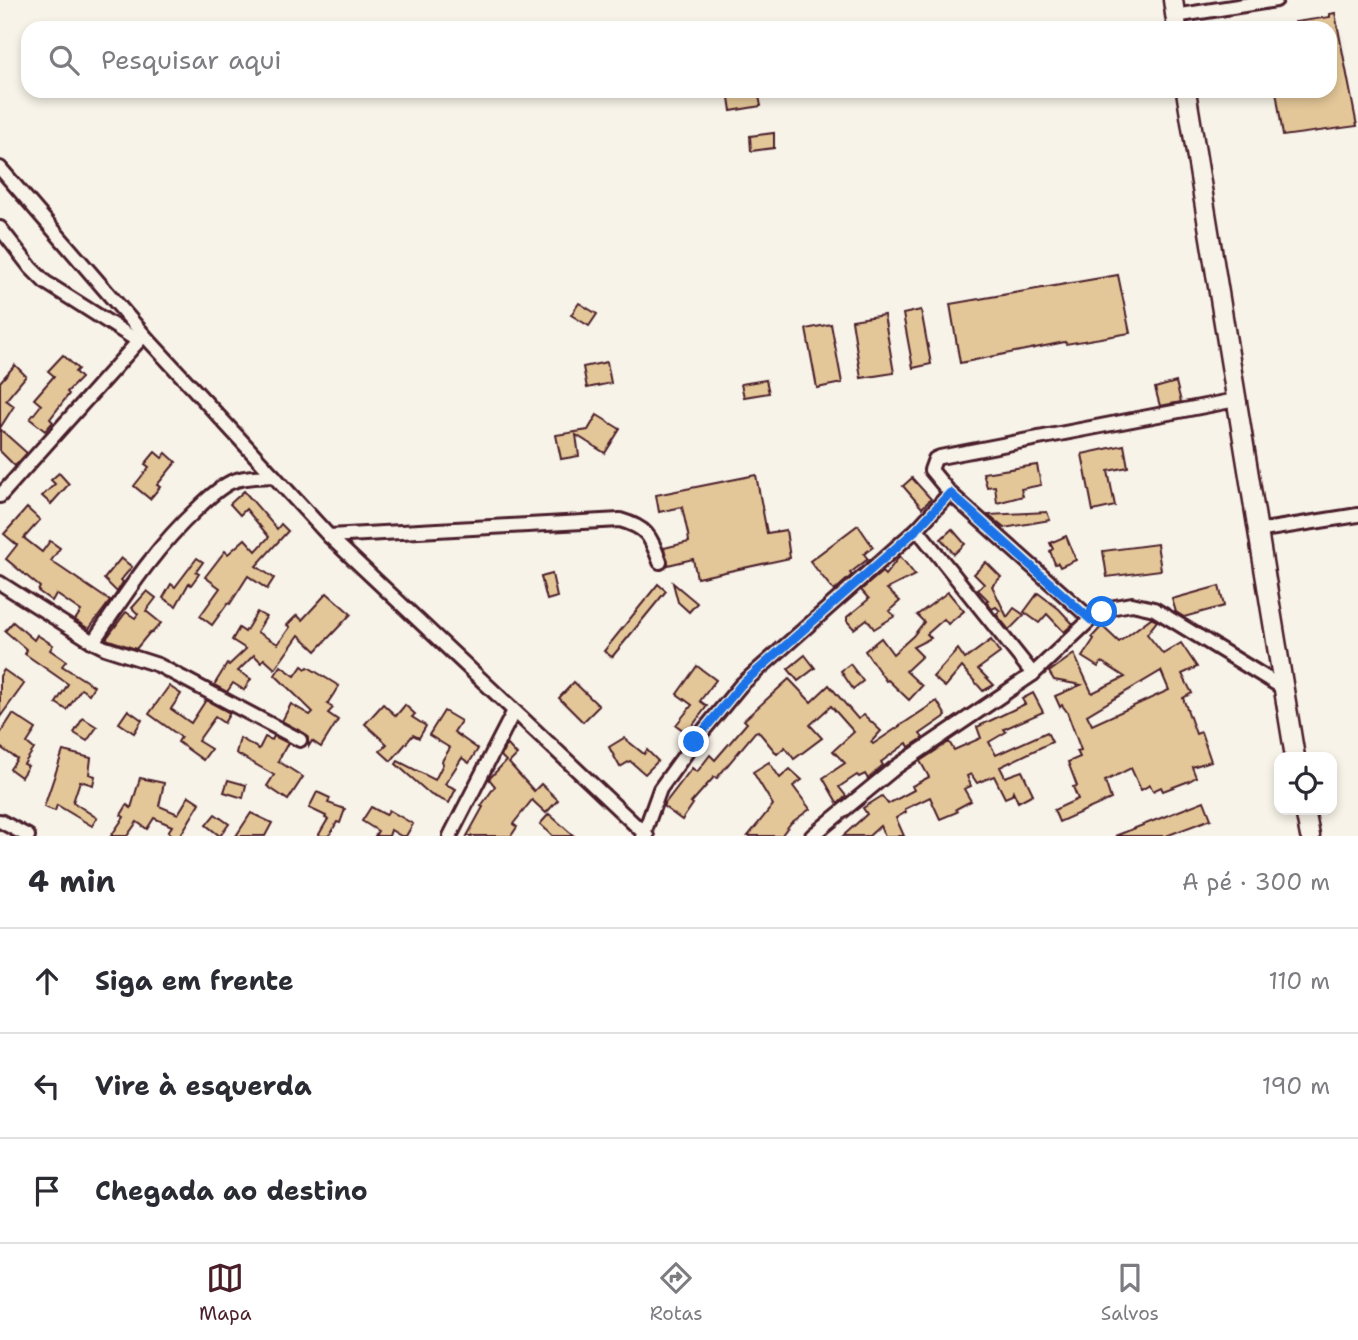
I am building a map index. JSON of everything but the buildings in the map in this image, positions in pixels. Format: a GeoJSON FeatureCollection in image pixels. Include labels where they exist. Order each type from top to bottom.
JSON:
{"type":"FeatureCollection","features":[{"type":"Feature","properties":{"kind":"main road"},"geometry":{"type":"LineString","coordinates":[[1187,98],[1294,752]]}},
{"type":"Feature","properties":{"kind":"main road"},"geometry":{"type":"LineString","coordinates":[[1306,815],[1310,836]]}},
{"type":"Feature","properties":{"kind":"street"},"geometry":{"type":"LineString","coordinates":[[1175,15],[1276,0]]}},
{"type":"Feature","properties":{"kind":"street"},"geometry":{"type":"LineString","coordinates":[[0,169],[141,338],[329,536],[644,835],[660,789],[741,685],[917,529],[950,493]]}},
{"type":"Feature","properties":{"kind":"street"},"geometry":{"type":"LineString","coordinates":[[0,228],[46,282],[141,338]]}},
{"type":"Feature","properties":{"kind":"street"},"geometry":{"type":"LineString","coordinates":[[0,496],[141,338]]}},
{"type":"Feature","properties":{"kind":"street"},"geometry":{"type":"LineString","coordinates":[[1091,620],[950,493],[931,470],[935,459],[1236,400]]}},
{"type":"Feature","properties":{"kind":"street"},"geometry":{"type":"LineString","coordinates":[[93,642],[141,571],[176,528],[207,499],[231,482],[251,477],[274,476]]}},
{"type":"Feature","properties":{"kind":"street"},"geometry":{"type":"LineString","coordinates":[[1257,531],[1358,515]]}},
{"type":"Feature","properties":{"kind":"street"},"geometry":{"type":"LineString","coordinates":[[329,536],[620,520],[638,525],[652,539],[660,562]]}},
{"type":"Feature","properties":{"kind":"street"},"geometry":{"type":"LineString","coordinates":[[917,529],[1032,674]]}},
{"type":"Feature","properties":{"kind":"street"},"geometry":{"type":"LineString","coordinates":[[0,583],[93,642],[158,665],[300,740]]}},
{"type":"Feature","properties":{"kind":"street"},"geometry":{"type":"LineString","coordinates":[[812,836],[896,767],[1032,674],[1091,620],[1115,607],[1132,604],[1154,609],[1283,688]]}},
{"type":"Feature","properties":{"kind":"street"},"geometry":{"type":"LineString","coordinates":[[450,836],[514,711]]}},
{"type":"Feature","properties":{"kind":"street"},"geometry":{"type":"LineString","coordinates":[[0,821],[28,836]]}},
{"type":"Feature","properties":{"kind":"route"},"geometry":{"type":"LineString","coordinates":[[694,742],[741,685],[917,529],[950,493],[1091,620],[1102,612]]}}]}
